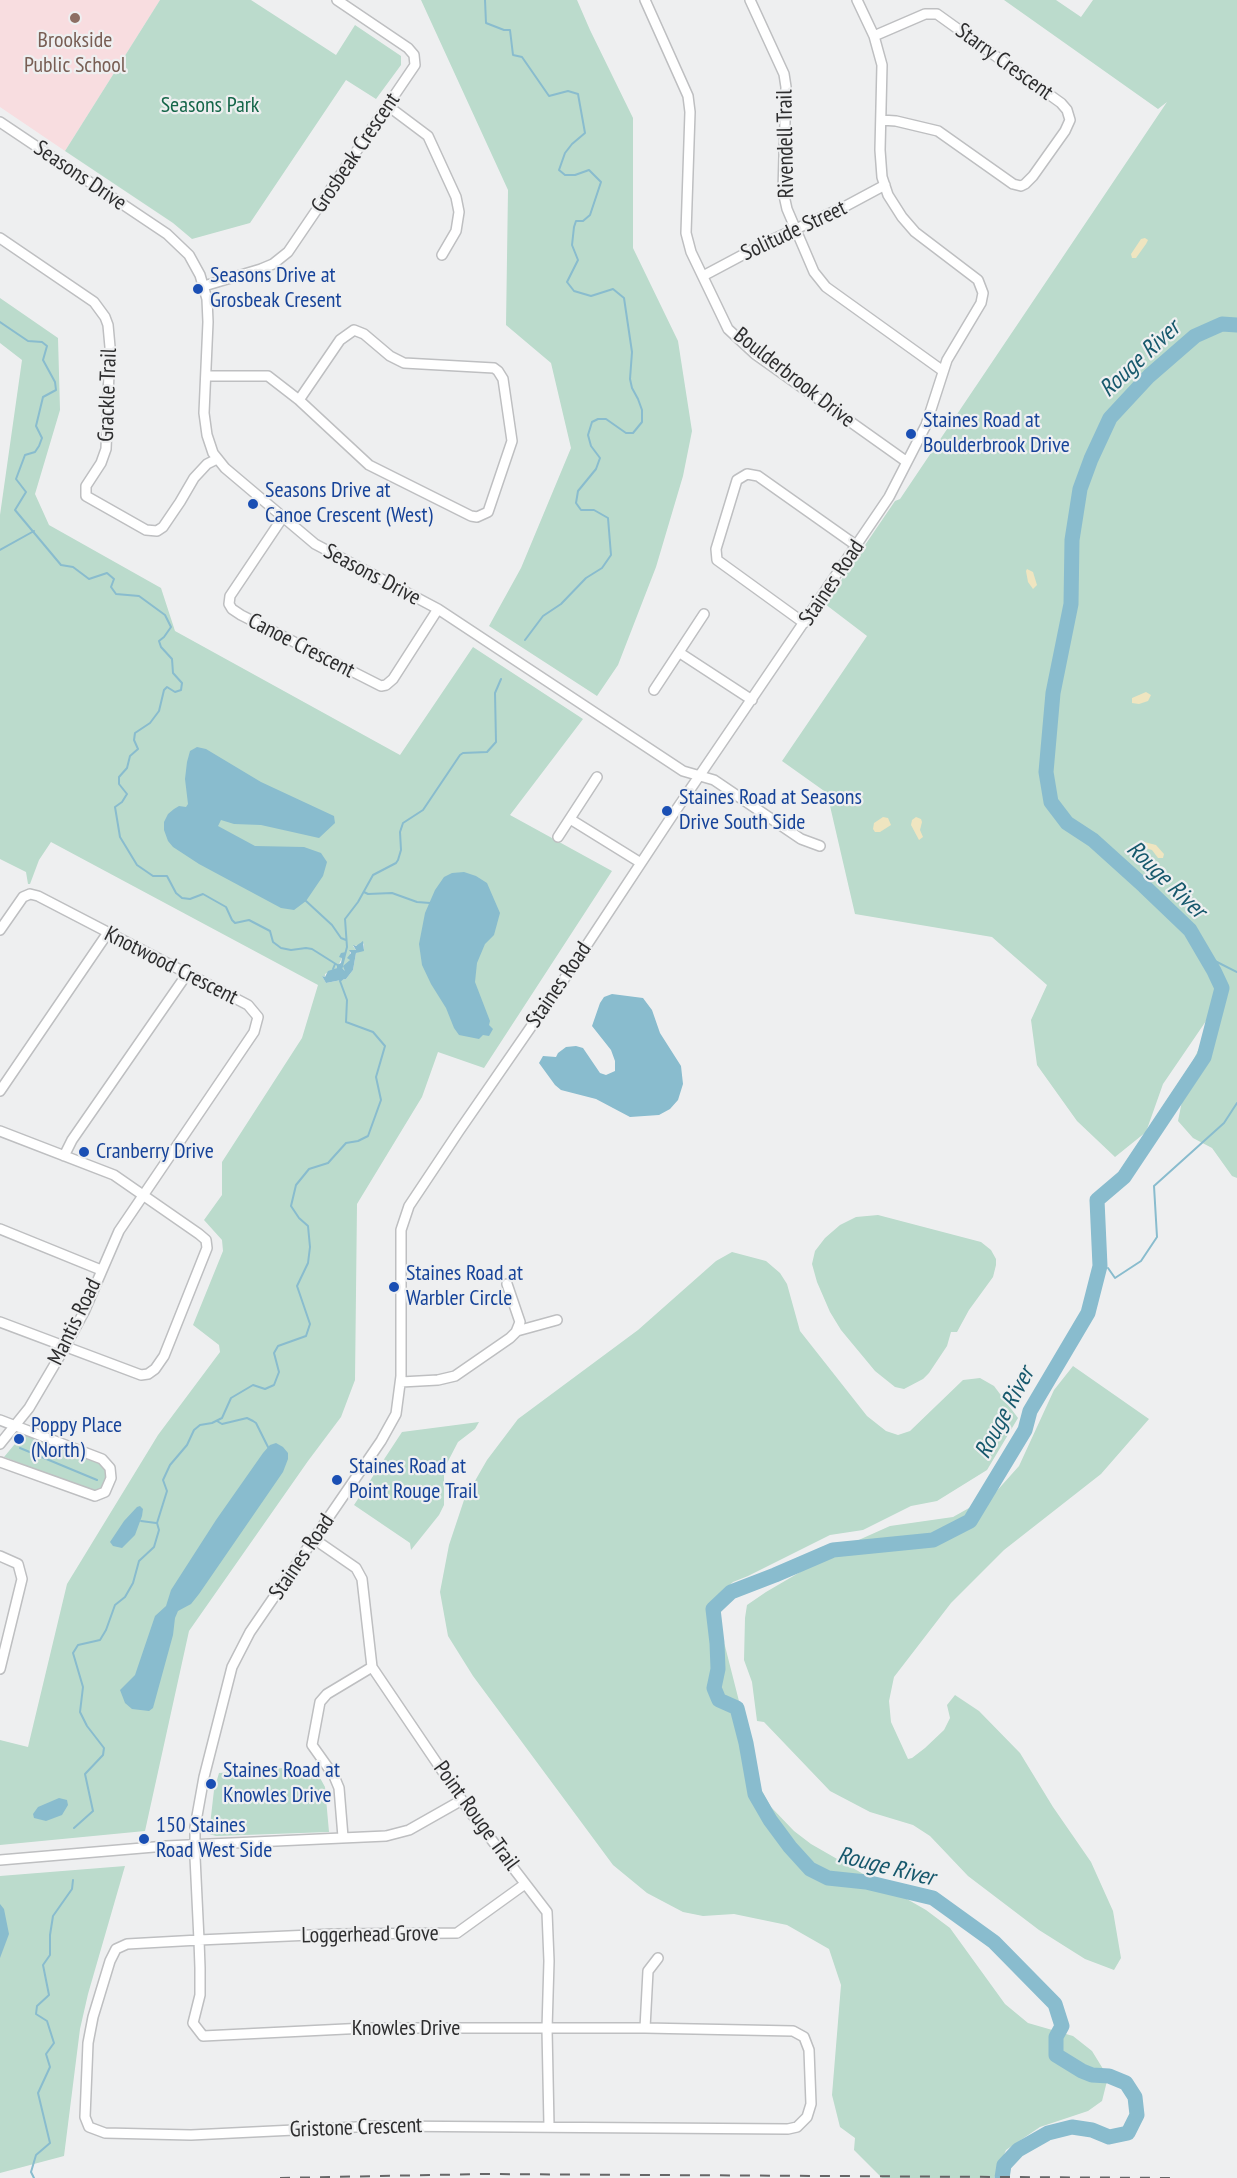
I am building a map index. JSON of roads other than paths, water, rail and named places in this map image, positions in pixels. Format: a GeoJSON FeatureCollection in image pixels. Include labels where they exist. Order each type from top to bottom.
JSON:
{"type":"FeatureCollection","features":[{"type":"Feature","properties":{"kind":"street","name":"Grosbeak Crescent"},"geometry":{"type":"LineString","coordinates":[[204,286],[261,269],[273,264],[288,252],[415,65],[414,56],[408,48],[337,0]]}},
{"type":"Feature","properties":{"kind":"street","name":"Boulderbrook Drive"},"geometry":{"type":"LineString","coordinates":[[645,0],[690,104],[686,233],[691,252],[728,329],[742,344],[907,462]]}},
{"type":"Feature","properties":{"kind":"street","name":"Rivendell Trail"},"geometry":{"type":"LineString","coordinates":[[750,0],[784,74],[786,87],[783,190],[787,209],[814,272],[826,287],[943,371]]}},
{"type":"Feature","properties":{"kind":"street","name":"Staines Road"},"geometry":{"type":"LineString","coordinates":[[195,1845],[195,1827],[204,1777],[231,1666],[250,1632],[381,1441],[396,1414],[401,1382],[401,1230],[409,1206],[889,497],[926,424],[943,371],[956,344],[980,307],[983,296],[982,288],[975,277],[929,244],[911,227],[894,204],[885,185],[881,167],[882,65],[874,36],[857,0]]}},
{"type":"Feature","properties":{"kind":"street","name":"Starry Crescent"},"geometry":{"type":"LineString","coordinates":[[874,36],[925,14],[937,14],[1061,103],[1070,120],[1065,131],[1033,176],[1021,186],[1009,181],[938,130],[881,120]]}},
{"type":"Feature","properties":{"kind":"street"},"geometry":{"type":"LineString","coordinates":[[388,106],[428,136],[456,197],[459,212],[456,231],[442,255]]}},
{"type":"Feature","properties":{"kind":"street","name":"Seasons Drive"},"geometry":{"type":"LineString","coordinates":[[0,122],[175,240],[189,255],[204,286],[208,311],[205,424],[210,447],[217,459],[315,544],[438,609],[683,771],[714,780],[801,838],[820,846]]}},
{"type":"Feature","properties":{"kind":"street","name":"Solitude Street"},"geometry":{"type":"LineString","coordinates":[[703,276],[885,185]]}},
{"type":"Feature","properties":{"kind":"street","name":"Grackle Trail"},"geometry":{"type":"LineString","coordinates":[[0,238],[94,302],[108,325],[110,347],[106,449],[101,463],[86,486],[86,496],[146,530],[157,531],[163,527],[194,478],[207,464],[217,459]]}},
{"type":"Feature","properties":{"kind":"street"},"geometry":{"type":"LineString","coordinates":[[206,376],[268,376],[299,400],[369,465],[471,516],[477,517],[488,512],[512,441],[502,379],[494,368],[404,363],[390,356],[364,334],[354,330],[340,340],[299,400]]}},
{"type":"Feature","properties":{"kind":"street"},"geometry":{"type":"LineString","coordinates":[[804,623],[717,560],[716,549],[737,480],[747,474],[759,476],[856,546]]}},
{"type":"Feature","properties":{"kind":"street","name":"Canoe Crescent"},"geometry":{"type":"LineString","coordinates":[[283,517],[230,596],[229,604],[241,615],[375,685],[381,686],[393,679],[438,609]]}},
{"type":"Feature","properties":{"kind":"street"},"geometry":{"type":"LineString","coordinates":[[654,690],[704,614]]}},
{"type":"Feature","properties":{"kind":"street"},"geometry":{"type":"LineString","coordinates":[[680,653],[752,700]]}},
{"type":"Feature","properties":{"kind":"street"},"geometry":{"type":"LineString","coordinates":[[558,837],[597,777]]}},
{"type":"Feature","properties":{"kind":"street"},"geometry":{"type":"LineString","coordinates":[[570,819],[641,863]]}},
{"type":"Feature","properties":{"kind":"street","name":"Knotwood Crescent"},"geometry":{"type":"LineString","coordinates":[[0,930],[23,897],[30,894],[38,896],[107,934],[248,1005],[258,1017],[254,1032],[143,1195]]}},
{"type":"Feature","properties":{"kind":"street"},"geometry":{"type":"LineString","coordinates":[[0,1091],[107,934]]}},
{"type":"Feature","properties":{"kind":"street"},"geometry":{"type":"LineString","coordinates":[[64,1156],[72,1140],[187,974]]}},
{"type":"Feature","properties":{"kind":"street"},"geometry":{"type":"LineString","coordinates":[[0,1131],[114,1175],[206,1240],[207,1248],[164,1356],[155,1369],[148,1374],[141,1375],[0,1322]]}},
{"type":"Feature","properties":{"kind":"street","name":"Mantis Road"},"geometry":{"type":"LineString","coordinates":[[0,1444],[29,1408],[65,1347],[84,1312],[119,1231],[143,1195]]}},
{"type":"Feature","properties":{"kind":"street"},"geometry":{"type":"LineString","coordinates":[[0,1229],[101,1270]]}},
{"type":"Feature","properties":{"kind":"street"},"geometry":{"type":"LineString","coordinates":[[401,1382],[438,1380],[455,1376],[510,1338],[517,1331],[520,1322],[507,1284]]}},
{"type":"Feature","properties":{"kind":"street"},"geometry":{"type":"LineString","coordinates":[[517,1331],[556,1320]]}},
{"type":"Feature","properties":{"kind":"street"},"geometry":{"type":"LineString","coordinates":[[0,1420],[102,1459],[110,1468],[111,1478],[105,1492],[95,1496],[0,1462]]}},
{"type":"Feature","properties":{"kind":"street","name":"Point Rouge Trail"},"geometry":{"type":"LineString","coordinates":[[314,1539],[356,1568],[362,1579],[372,1667],[462,1800],[547,1912],[549,2126]]}},
{"type":"Feature","properties":{"kind":"street"},"geometry":{"type":"LineString","coordinates":[[0,1556],[18,1564],[22,1579],[0,1669]]}},
{"type":"Feature","properties":{"kind":"street"},"geometry":{"type":"LineString","coordinates":[[343,1837],[339,1788],[334,1776],[312,1745],[320,1702],[327,1694],[372,1667]]}},
{"type":"Feature","properties":{"kind":"street"},"geometry":{"type":"LineString","coordinates":[[0,1860],[195,1845],[386,1836],[409,1830],[462,1800]]}},
{"type":"Feature","properties":{"kind":"street","name":"Knowles Drive"},"geometry":{"type":"LineString","coordinates":[[195,1845],[200,1995],[193,2023],[196,2030],[203,2036],[366,2028],[645,2028],[793,2031],[804,2037]]}},
{"type":"Feature","properties":{"kind":"street","name":"Loggerhead Grove"},"geometry":{"type":"LineString","coordinates":[[199,1940],[333,1934],[457,1933],[525,1884]]}},
{"type":"Feature","properties":{"kind":"street","name":"Gristone Crescent"},"geometry":{"type":"LineString","coordinates":[[199,1940],[127,1944],[116,1949],[110,1961],[93,2017],[88,2043],[85,2117],[89,2127],[105,2133],[191,2134],[377,2126],[779,2129],[797,2127],[805,2120],[810,2104],[809,2050],[804,2037]]}},
{"type":"Feature","properties":{"kind":"street"},"geometry":{"type":"LineString","coordinates":[[645,2028],[648,1971],[658,1959]]}},
{"type":"Feature","properties":{"kind":"water"},"geometry":{"type":"Polygon","coordinates":[[[197,747],[206,749],[261,782],[334,816],[335,823],[319,838],[261,825],[234,824],[221,820],[218,826],[255,846],[304,847],[321,853],[327,862],[323,876],[306,901],[294,910],[281,908],[199,864],[173,847],[168,841],[164,822],[174,809],[179,806],[186,807],[188,804],[185,779],[187,762],[190,751],[197,747]]]}},
{"type":"Feature","properties":{"kind":"water"},"geometry":{"type":"Polygon","coordinates":[[[464,872],[487,883],[500,913],[494,935],[485,944],[477,963],[475,982],[490,1021],[489,1025],[493,1029],[489,1036],[483,1035],[479,1039],[459,1035],[454,1028],[446,1008],[422,965],[419,944],[425,913],[435,890],[444,877],[452,873],[464,872]]]}},
{"type":"Feature","properties":{"kind":"water"},"geometry":{"type":"Polygon","coordinates":[[[363,941],[364,951],[356,953],[353,970],[346,979],[326,983],[322,976],[325,977],[328,971],[337,968],[337,965],[341,963],[342,958],[339,957],[341,953],[346,952],[341,967],[345,971],[343,966],[350,960],[347,958],[351,953],[349,950],[356,950],[353,945],[356,946],[363,941]]]}},
{"type":"Feature","properties":{"kind":"water"},"geometry":{"type":"Polygon","coordinates":[[[612,994],[643,998],[652,1010],[660,1033],[681,1066],[683,1084],[678,1100],[670,1109],[659,1115],[630,1117],[596,1099],[561,1090],[539,1063],[543,1056],[556,1057],[566,1047],[576,1046],[583,1048],[600,1073],[606,1075],[615,1071],[615,1061],[611,1050],[592,1026],[600,1003],[604,997],[612,994]]]}},
{"type":"Feature","properties":{"kind":"water"},"geometry":{"type":"Polygon","coordinates":[[[276,1443],[288,1453],[283,1472],[199,1594],[191,1604],[178,1611],[153,1708],[149,1711],[132,1709],[125,1703],[120,1690],[135,1675],[155,1616],[166,1606],[171,1590],[216,1520],[263,1453],[270,1445],[276,1443]]]}},
{"type":"Feature","properties":{"kind":"water"},"geometry":{"type":"Polygon","coordinates":[[[140,1506],[143,1509],[142,1516],[135,1535],[122,1548],[113,1546],[110,1542],[124,1521],[140,1506]]]}},
{"type":"Feature","properties":{"kind":"water"},"geometry":{"type":"Polygon","coordinates":[[[59,1798],[67,1800],[68,1805],[62,1815],[46,1821],[34,1818],[33,1814],[38,1807],[59,1798]]]}},
{"type":"Feature","properties":{"kind":"water"},"geometry":{"type":"Polygon","coordinates":[[[0,1904],[4,1909],[9,1934],[0,1958],[0,1904]]]}},
{"type":"Feature","properties":{"kind":"waterway"},"geometry":{"type":"LineString","coordinates":[[485,0],[486,23],[510,30],[513,55],[522,57],[549,96],[568,91],[578,94],[585,133],[565,153],[559,170],[565,175],[575,175],[589,170],[601,182],[590,215],[583,221],[576,221],[572,245],[578,260],[567,282],[574,291],[591,296],[613,289],[624,298],[632,352],[630,379],[642,410],[642,422],[633,433],[626,433],[606,419],[592,422],[588,435],[591,446],[600,458],[596,469],[578,491],[576,503],[581,510],[594,510],[608,518],[611,555],[602,568],[586,578],[561,604],[543,616],[525,640]]}},
{"type":"Feature","properties":{"kind":"waterway"},"geometry":{"type":"LineString","coordinates":[[0,322],[28,341],[42,342],[47,346],[43,360],[55,382],[56,390],[43,397],[36,426],[42,438],[35,452],[25,455],[16,479],[26,492],[15,510],[61,565],[73,567],[89,579],[107,573],[114,579],[111,587],[116,594],[139,596],[165,615],[171,627],[159,641],[161,647],[172,659],[173,673],[182,683],[181,690],[175,692],[167,687],[164,690],[159,711],[150,723],[135,733],[134,740],[138,749],[130,756],[127,768],[119,777],[119,784],[127,794],[115,807],[120,837],[137,865],[153,876],[167,876],[176,893],[182,898],[190,899],[203,894],[226,907],[235,923],[249,920],[270,931],[273,942],[281,948],[312,949],[339,966]]}},
{"type":"Feature","properties":{"kind":"waterway","name":"Rouge River"},"geometry":{"type":"LineString","coordinates":[[1002,2178],[1004,2165],[1018,2150],[1048,2133],[1072,2127],[1092,2130],[1109,2137],[1128,2133],[1137,2115],[1135,2097],[1126,2083],[1109,2076],[1092,2075],[1056,2055],[1056,2037],[1062,2026],[1055,2004],[994,1942],[933,1898],[866,1882],[828,1878],[810,1869],[790,1847],[770,1820],[755,1794],[737,1708],[719,1700],[714,1688],[718,1669],[713,1609],[731,1592],[833,1550],[933,1540],[970,1521],[1025,1430],[1030,1411],[1088,1313],[1100,1266],[1097,1200],[1124,1177],[1204,1057],[1222,988],[1214,971],[1190,930],[1093,840],[1067,823],[1051,802],[1046,772],[1053,693],[1071,604],[1072,540],[1080,489],[1091,459],[1110,418],[1149,376],[1195,336],[1222,324],[1237,325]]}},
{"type":"Feature","properties":{"kind":"waterway"},"geometry":{"type":"LineString","coordinates":[[0,550],[34,531]]}},
{"type":"Feature","properties":{"kind":"waterway"},"geometry":{"type":"LineString","coordinates":[[341,970],[347,947],[345,919],[358,902],[373,875],[398,860],[403,823],[423,810],[460,755],[487,752],[496,742],[495,693],[501,679]]}},
{"type":"Feature","properties":{"kind":"waterway"},"geometry":{"type":"LineString","coordinates":[[364,892],[368,894],[392,893],[417,902],[430,903]]}},
{"type":"Feature","properties":{"kind":"waterway"},"geometry":{"type":"LineString","coordinates":[[306,901],[332,925],[341,938],[346,940]]}},
{"type":"Feature","properties":{"kind":"waterway"},"geometry":{"type":"LineString","coordinates":[[1215,961],[1237,972]]}},
{"type":"Feature","properties":{"kind":"waterway"},"geometry":{"type":"LineString","coordinates":[[333,969],[335,964]]}},
{"type":"Feature","properties":{"kind":"waterway"},"geometry":{"type":"LineString","coordinates":[[74,1828],[93,1811],[85,1774],[103,1755],[104,1748],[87,1726],[80,1712],[83,1687],[73,1653],[78,1645],[100,1640],[115,1605],[125,1597],[133,1583],[139,1561],[154,1547],[159,1530],[157,1523],[167,1491],[163,1480],[170,1465],[187,1445],[194,1430],[200,1425],[222,1418],[231,1398],[253,1385],[265,1389],[274,1385],[279,1372],[274,1353],[278,1346],[306,1336],[310,1324],[297,1286],[308,1263],[310,1247],[308,1226],[291,1206],[296,1185],[309,1169],[328,1163],[346,1143],[368,1136],[381,1100],[376,1077],[385,1046],[373,1032],[346,1022],[347,1000],[340,981],[342,979]]}},
{"type":"Feature","properties":{"kind":"waterway"},"geometry":{"type":"LineString","coordinates":[[1108,1268],[1115,1278],[1141,1261],[1157,1237],[1154,1186],[1224,1123],[1237,1103]]}},
{"type":"Feature","properties":{"kind":"waterway"},"geometry":{"type":"LineString","coordinates":[[217,1421],[222,1424],[247,1418],[253,1421],[268,1447]]}},
{"type":"Feature","properties":{"kind":"waterway"},"geometry":{"type":"LineString","coordinates":[[20,1448],[97,1480]]}},
{"type":"Feature","properties":{"kind":"waterway"},"geometry":{"type":"LineString","coordinates":[[141,1521],[156,1523]]}},
{"type":"Feature","properties":{"kind":"waterway"},"geometry":{"type":"LineString","coordinates":[[34,2178],[31,2172],[36,2155],[50,2143],[38,2093],[50,2067],[46,2054],[54,2043],[47,2021],[36,2014],[37,2006],[49,1995],[43,1965],[50,1955],[53,1916],[72,1889],[73,1880]]}},
{"type":"Feature","properties":{"kind":"railway"},"geometry":{"type":"LineString","coordinates":[[280,2178],[482,2174],[1176,2178]]}},
{"type":"Feature","properties":{"kind":"place","name":"Brookside Public School"},"geometry":{"type":"Point","coordinates":[75,18]}},
{"type":"Feature","properties":{"kind":"place","name":"Seasons Drive at Grosbeak Cresent"},"geometry":{"type":"Point","coordinates":[198,289]}},
{"type":"Feature","properties":{"kind":"place","name":"Staines Road at Boulderbrook Drive"},"geometry":{"type":"Point","coordinates":[911,434]}},
{"type":"Feature","properties":{"kind":"place","name":"Seasons Drive at Canoe Crescent (West)"},"geometry":{"type":"Point","coordinates":[253,504]}},
{"type":"Feature","properties":{"kind":"place","name":"Staines Road at Seasons Drive South Side"},"geometry":{"type":"Point","coordinates":[667,811]}},
{"type":"Feature","properties":{"kind":"place","name":"Cranberry Drive"},"geometry":{"type":"Point","coordinates":[84,1152]}},
{"type":"Feature","properties":{"kind":"place","name":"Staines Road at Warbler Circle"},"geometry":{"type":"Point","coordinates":[394,1287]}},
{"type":"Feature","properties":{"kind":"place","name":"Poppy Place (North)"},"geometry":{"type":"Point","coordinates":[19,1439]}},
{"type":"Feature","properties":{"kind":"place","name":"Staines Road at Point Rouge Trail"},"geometry":{"type":"Point","coordinates":[337,1480]}},
{"type":"Feature","properties":{"kind":"place","name":"Staines Road at Knowles Drive"},"geometry":{"type":"Point","coordinates":[211,1784]}},
{"type":"Feature","properties":{"kind":"place","name":"150 Staines Road West Side"},"geometry":{"type":"Point","coordinates":[144,1839]}},
{"type":"Feature","properties":{"kind":"park label","name":"Seasons Park"},"geometry":{"type":"Point","coordinates":[210,106]}}]}
